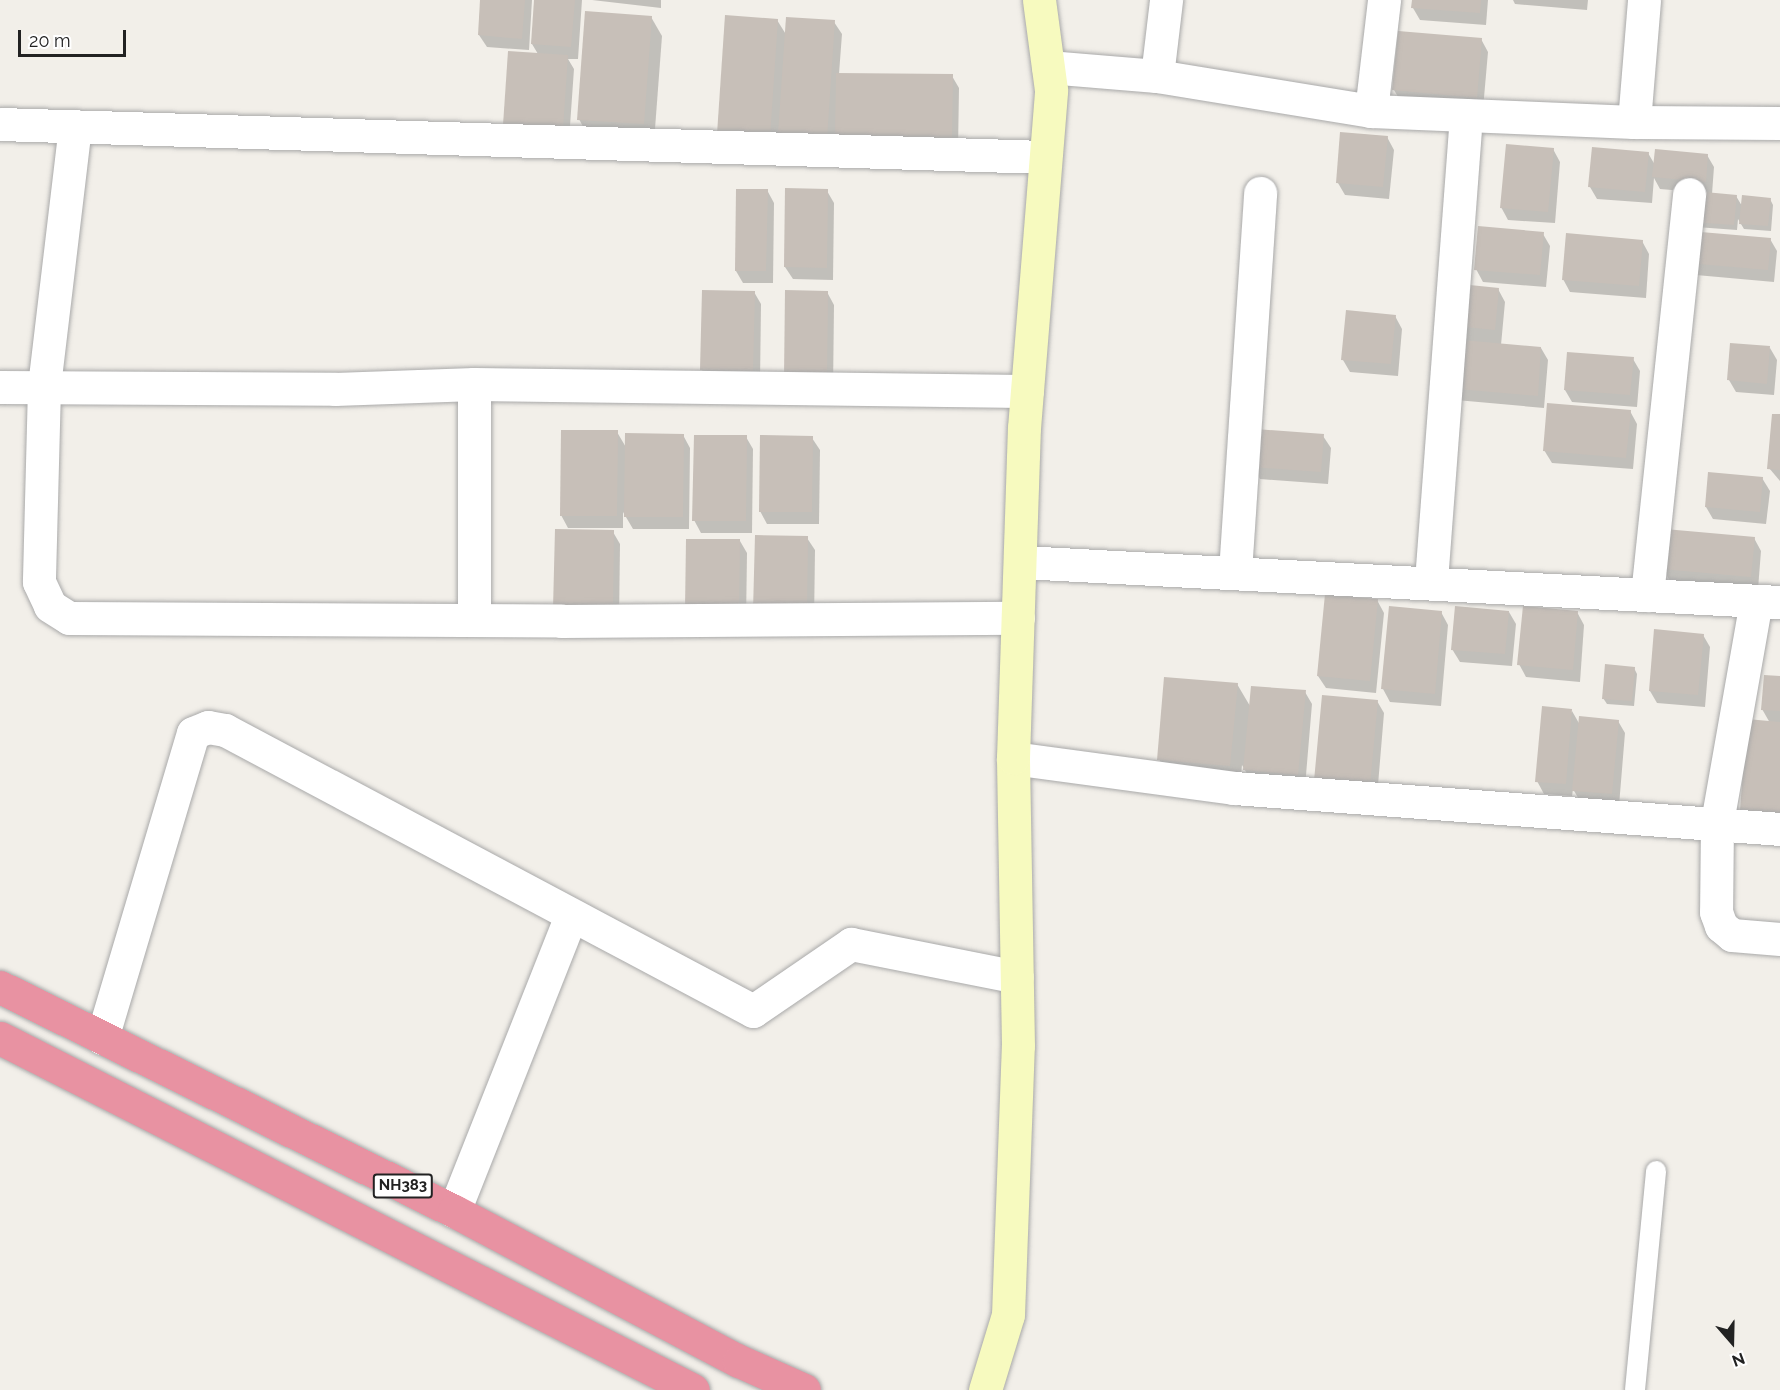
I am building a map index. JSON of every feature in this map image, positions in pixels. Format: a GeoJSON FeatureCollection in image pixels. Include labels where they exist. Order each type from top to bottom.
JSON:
{"type":"FeatureCollection","features":[{"type":"Feature","properties":{"kind":"highway","name":"NH383"},"geometry":{"type":"LineString","coordinates":[[0,987],[454,1211],[739,1360],[804,1390]]}},
{"type":"Feature","properties":{"kind":"highway"},"geometry":{"type":"LineString","coordinates":[[0,1038],[693,1390]]}},
{"type":"Feature","properties":{"kind":"street"},"geometry":{"type":"LineString","coordinates":[[985,1390],[1008,1315],[1017,977],[1013,758],[1027,391],[1051,90],[1039,0]]}},
{"type":"Feature","properties":{"kind":"street"},"geometry":{"type":"LineString","coordinates":[[1157,76],[1166,0]]}},
{"type":"Feature","properties":{"kind":"street"},"geometry":{"type":"LineString","coordinates":[[1371,111],[1384,0]]}},
{"type":"Feature","properties":{"kind":"street"},"geometry":{"type":"LineString","coordinates":[[1634,122],[1644,0]]}},
{"type":"Feature","properties":{"kind":"street"},"geometry":{"type":"LineString","coordinates":[[1048,67],[1157,76],[1371,111],[1634,122],[1780,123]]}},
{"type":"Feature","properties":{"kind":"street"},"geometry":{"type":"LineString","coordinates":[[1431,581],[1466,115]]}},
{"type":"Feature","properties":{"kind":"street"},"geometry":{"type":"LineString","coordinates":[[0,124],[1045,157]]}},
{"type":"Feature","properties":{"kind":"street"},"geometry":{"type":"LineString","coordinates":[[75,126],[44,387],[39,582],[50,606],[69,618],[1018,618]]}},
{"type":"Feature","properties":{"kind":"street"},"geometry":{"type":"LineString","coordinates":[[1235,572],[1260,193]]}},
{"type":"Feature","properties":{"kind":"street"},"geometry":{"type":"LineString","coordinates":[[1647,595],[1689,194]]}},
{"type":"Feature","properties":{"kind":"street"},"geometry":{"type":"LineString","coordinates":[[0,387],[335,389],[474,384],[1027,391]]}},
{"type":"Feature","properties":{"kind":"street"},"geometry":{"type":"LineString","coordinates":[[474,384],[474,619]]}},
{"type":"Feature","properties":{"kind":"street"},"geometry":{"type":"LineString","coordinates":[[1021,562],[1431,581],[1768,602],[1718,823],[1716,912],[1722,926],[1732,935],[1780,939]]}},
{"type":"Feature","properties":{"kind":"street"},"geometry":{"type":"LineString","coordinates":[[102,1038],[193,733],[208,727],[225,730],[753,1011],[851,944],[1017,977]]}},
{"type":"Feature","properties":{"kind":"street"},"geometry":{"type":"LineString","coordinates":[[1013,758],[1234,788],[1436,806],[1718,823],[1780,829]]}},
{"type":"Feature","properties":{"kind":"street"},"geometry":{"type":"LineString","coordinates":[[454,1211],[571,915]]}},
{"type":"Feature","properties":{"kind":"lane"},"geometry":{"type":"LineString","coordinates":[[1635,1390],[1656,1171]]}},
{"type":"Feature","properties":{"kind":"building"},"geometry":{"type":"Polygon","coordinates":[[[480,0],[525,0],[522,39],[478,35],[480,0]]]}},
{"type":"Feature","properties":{"kind":"building"},"geometry":{"type":"Polygon","coordinates":[[[534,0],[575,0],[571,47],[531,44],[534,0]]]}},
{"type":"Feature","properties":{"kind":"building"},"geometry":{"type":"Polygon","coordinates":[[[1412,0],[1481,0],[1480,13],[1411,8],[1412,0]]]}},
{"type":"Feature","properties":{"kind":"building"},"geometry":{"type":"Polygon","coordinates":[[[585,11],[652,16],[644,124],[577,120],[585,11]]]}},
{"type":"Feature","properties":{"kind":"building"},"geometry":{"type":"Polygon","coordinates":[[[725,15],[778,19],[770,137],[717,134],[725,15]]]}},
{"type":"Feature","properties":{"kind":"building"},"geometry":{"type":"Polygon","coordinates":[[[786,17],[835,20],[827,138],[778,134],[786,17]]]}},
{"type":"Feature","properties":{"kind":"building"},"geometry":{"type":"Polygon","coordinates":[[[1398,31],[1482,38],[1477,98],[1392,90],[1398,31]]]}},
{"type":"Feature","properties":{"kind":"building"},"geometry":{"type":"Polygon","coordinates":[[[508,51],[568,55],[563,129],[503,125],[508,51]]]}},
{"type":"Feature","properties":{"kind":"building"},"geometry":{"type":"Polygon","coordinates":[[[836,73],[953,74],[952,138],[835,137],[836,73]]]}},
{"type":"Feature","properties":{"kind":"building"},"geometry":{"type":"Polygon","coordinates":[[[1340,132],[1388,136],[1383,187],[1336,183],[1340,132]]]}},
{"type":"Feature","properties":{"kind":"building"},"geometry":{"type":"Polygon","coordinates":[[[1506,144],[1554,148],[1548,212],[1500,208],[1506,144]]]}},
{"type":"Feature","properties":{"kind":"building"},"geometry":{"type":"Polygon","coordinates":[[[1592,147],[1649,152],[1645,192],[1588,187],[1592,147]]]}},
{"type":"Feature","properties":{"kind":"building"},"geometry":{"type":"Polygon","coordinates":[[[1655,149],[1708,154],[1706,182],[1652,177],[1655,149]]]}},
{"type":"Feature","properties":{"kind":"building"},"geometry":{"type":"Polygon","coordinates":[[[785,188],[828,189],[827,268],[784,267],[785,188]]]}},
{"type":"Feature","properties":{"kind":"building"},"geometry":{"type":"Polygon","coordinates":[[[736,189],[768,189],[766,271],[735,271],[736,189]]]}},
{"type":"Feature","properties":{"kind":"building"},"geometry":{"type":"Polygon","coordinates":[[[1694,191],[1737,195],[1734,225],[1691,222],[1694,191]]]}},
{"type":"Feature","properties":{"kind":"building"},"geometry":{"type":"Polygon","coordinates":[[[1742,195],[1771,198],[1768,226],[1739,224],[1742,195]]]}},
{"type":"Feature","properties":{"kind":"building"},"geometry":{"type":"Polygon","coordinates":[[[1478,226],[1544,232],[1540,275],[1474,270],[1478,226]]]}},
{"type":"Feature","properties":{"kind":"building"},"geometry":{"type":"Polygon","coordinates":[[[1689,231],[1771,238],[1768,270],[1687,263],[1689,231]]]}},
{"type":"Feature","properties":{"kind":"building"},"geometry":{"type":"Polygon","coordinates":[[[1566,233],[1643,240],[1639,286],[1562,280],[1566,233]]]}},
{"type":"Feature","properties":{"kind":"building"},"geometry":{"type":"Polygon","coordinates":[[[1460,284],[1499,288],[1495,330],[1456,326],[1460,284]]]}},
{"type":"Feature","properties":{"kind":"building"},"geometry":{"type":"Polygon","coordinates":[[[702,290],[755,291],[753,371],[700,370],[702,290]]]}},
{"type":"Feature","properties":{"kind":"building"},"geometry":{"type":"Polygon","coordinates":[[[785,290],[828,291],[827,378],[784,378],[785,290]]]}},
{"type":"Feature","properties":{"kind":"building"},"geometry":{"type":"Polygon","coordinates":[[[1346,310],[1396,315],[1391,364],[1341,360],[1346,310]]]}},
{"type":"Feature","properties":{"kind":"building"},"geometry":{"type":"Polygon","coordinates":[[[1451,339],[1541,347],[1538,396],[1447,388],[1451,339]]]}},
{"type":"Feature","properties":{"kind":"building"},"geometry":{"type":"Polygon","coordinates":[[[1730,343],[1770,346],[1767,384],[1727,380],[1730,343]]]}},
{"type":"Feature","properties":{"kind":"building"},"geometry":{"type":"Polygon","coordinates":[[[1567,352],[1634,357],[1630,395],[1564,390],[1567,352]]]}},
{"type":"Feature","properties":{"kind":"building"},"geometry":{"type":"Polygon","coordinates":[[[1547,403],[1631,410],[1626,458],[1543,451],[1547,403]]]}},
{"type":"Feature","properties":{"kind":"building"},"geometry":{"type":"Polygon","coordinates":[[[1772,414],[1780,414],[1780,470],[1767,469],[1772,414]]]}},
{"type":"Feature","properties":{"kind":"building"},"geometry":{"type":"Polygon","coordinates":[[[1255,429],[1324,434],[1321,472],[1252,467],[1255,429]]]}},
{"type":"Feature","properties":{"kind":"building"},"geometry":{"type":"Polygon","coordinates":[[[561,430],[618,430],[617,516],[560,516],[561,430]]]}},
{"type":"Feature","properties":{"kind":"building"},"geometry":{"type":"Polygon","coordinates":[[[625,433],[684,434],[683,517],[624,517],[625,433]]]}},
{"type":"Feature","properties":{"kind":"building"},"geometry":{"type":"Polygon","coordinates":[[[694,435],[747,435],[746,521],[692,521],[694,435]]]}},
{"type":"Feature","properties":{"kind":"building"},"geometry":{"type":"Polygon","coordinates":[[[760,435],[813,436],[812,512],[759,512],[760,435]]]}},
{"type":"Feature","properties":{"kind":"building"},"geometry":{"type":"Polygon","coordinates":[[[1708,472],[1763,477],[1760,512],[1705,507],[1708,472]]]}},
{"type":"Feature","properties":{"kind":"building"},"geometry":{"type":"Polygon","coordinates":[[[555,529],[614,530],[613,610],[553,609],[555,529]]]}},
{"type":"Feature","properties":{"kind":"building"},"geometry":{"type":"Polygon","coordinates":[[[1665,529],[1755,537],[1751,577],[1661,569],[1665,529]]]}},
{"type":"Feature","properties":{"kind":"building"},"geometry":{"type":"Polygon","coordinates":[[[755,535],[808,536],[807,611],[753,611],[755,535]]]}},
{"type":"Feature","properties":{"kind":"building"},"geometry":{"type":"Polygon","coordinates":[[[686,539],[740,539],[739,611],[685,610],[686,539]]]}},
{"type":"Feature","properties":{"kind":"building"},"geometry":{"type":"Polygon","coordinates":[[[1325,594],[1378,599],[1370,681],[1317,676],[1325,594]]]}},
{"type":"Feature","properties":{"kind":"building"},"geometry":{"type":"Polygon","coordinates":[[[1389,606],[1442,611],[1435,694],[1381,689],[1389,606]]]}},
{"type":"Feature","properties":{"kind":"building"},"geometry":{"type":"Polygon","coordinates":[[[1455,606],[1509,611],[1505,654],[1451,650],[1455,606]]]}},
{"type":"Feature","properties":{"kind":"building"},"geometry":{"type":"Polygon","coordinates":[[[1523,606],[1578,611],[1573,670],[1517,665],[1523,606]]]}},
{"type":"Feature","properties":{"kind":"building"},"geometry":{"type":"Polygon","coordinates":[[[1654,629],[1704,634],[1698,695],[1649,691],[1654,629]]]}},
{"type":"Feature","properties":{"kind":"building"},"geometry":{"type":"Polygon","coordinates":[[[1605,664],[1635,667],[1632,701],[1602,699],[1605,664]]]}},
{"type":"Feature","properties":{"kind":"building"},"geometry":{"type":"Polygon","coordinates":[[[1764,675],[1780,676],[1780,711],[1761,710],[1764,675]]]}},
{"type":"Feature","properties":{"kind":"building"},"geometry":{"type":"Polygon","coordinates":[[[1164,677],[1238,683],[1230,766],[1157,760],[1164,677]]]}},
{"type":"Feature","properties":{"kind":"building"},"geometry":{"type":"Polygon","coordinates":[[[1251,686],[1306,690],[1298,775],[1243,770],[1251,686]]]}},
{"type":"Feature","properties":{"kind":"building"},"geometry":{"type":"Polygon","coordinates":[[[1322,695],[1378,700],[1370,785],[1314,781],[1322,695]]]}},
{"type":"Feature","properties":{"kind":"building"},"geometry":{"type":"Polygon","coordinates":[[[1542,706],[1572,709],[1566,784],[1535,782],[1542,706]]]}},
{"type":"Feature","properties":{"kind":"building"},"geometry":{"type":"Polygon","coordinates":[[[1579,716],[1619,720],[1612,794],[1572,791],[1579,716]]]}},
{"type":"Feature","properties":{"kind":"building"},"geometry":{"type":"Polygon","coordinates":[[[1747,719],[1780,722],[1780,813],[1740,810],[1747,719]]]}}]}
